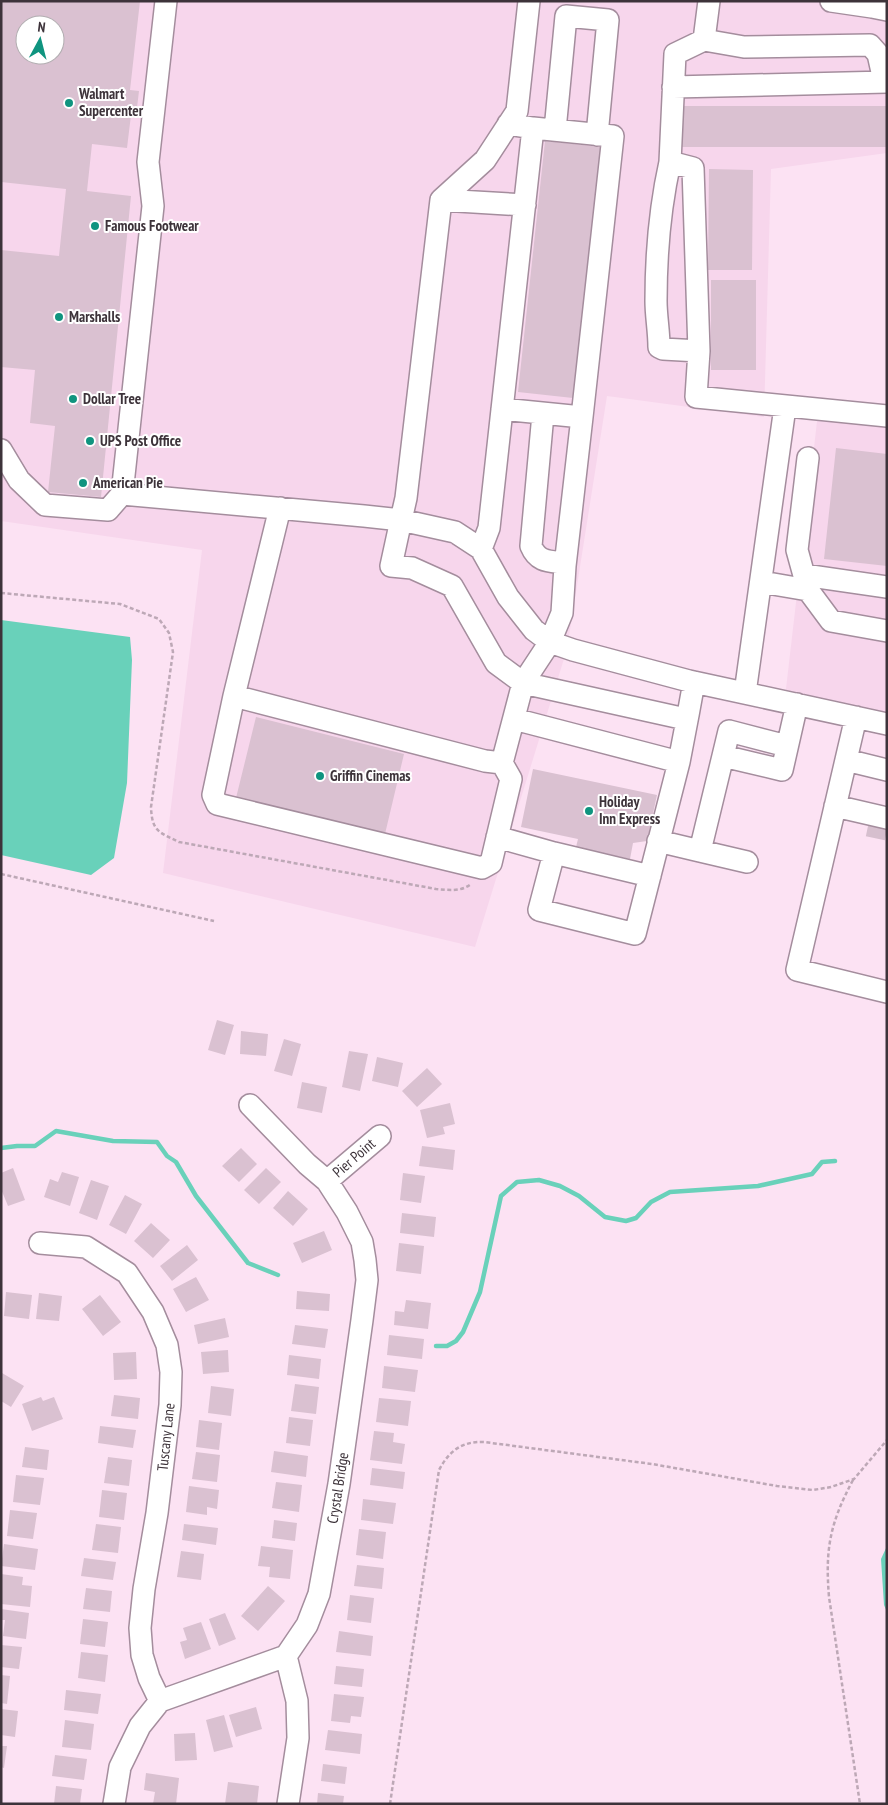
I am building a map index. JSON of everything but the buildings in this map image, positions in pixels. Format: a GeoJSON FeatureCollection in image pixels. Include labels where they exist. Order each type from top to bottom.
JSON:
{"type":"FeatureCollection","features":[{"type":"Feature","properties":{"kind":"street"},"geometry":{"type":"LineString","coordinates":[[1,450],[19,480],[45,505],[108,510],[122,494],[152,206],[148,162],[166,1]]}},
{"type":"Feature","properties":{"kind":"street"},"geometry":{"type":"LineString","coordinates":[[529,1],[517,111],[485,160],[441,200],[406,498],[391,566],[412,568],[452,586],[496,663],[523,683],[681,718],[688,715]]}},
{"type":"Feature","properties":{"kind":"street"},"geometry":{"type":"LineString","coordinates":[[704,40],[709,1]]}},
{"type":"Feature","properties":{"kind":"street"},"geometry":{"type":"LineString","coordinates":[[831,1],[886,7]]}},
{"type":"Feature","properties":{"kind":"street"},"geometry":{"type":"LineString","coordinates":[[555,130],[566,16],[608,20],[597,135]]}},
{"type":"Feature","properties":{"kind":"street"},"geometry":{"type":"LineString","coordinates":[[673,87],[885,82],[878,54],[870,45],[744,47],[704,40],[675,54],[673,87],[670,162],[665,185],[658,242],[656,302],[658,347],[663,349],[699,351]]}},
{"type":"Feature","properties":{"kind":"street"},"geometry":{"type":"LineString","coordinates":[[280,508],[234,696],[213,795],[217,804],[482,868],[491,863],[510,779],[502,763],[523,683],[550,642],[562,613],[612,136],[508,124]]}},
{"type":"Feature","properties":{"kind":"street"},"geometry":{"type":"LineString","coordinates":[[481,549],[489,528],[533,128]]}},
{"type":"Feature","properties":{"kind":"street"},"geometry":{"type":"LineString","coordinates":[[670,162],[693,168],[699,351],[696,397],[887,416]]}},
{"type":"Feature","properties":{"kind":"street"},"geometry":{"type":"LineString","coordinates":[[441,200],[525,205]]}},
{"type":"Feature","properties":{"kind":"street"},"geometry":{"type":"LineString","coordinates":[[745,693],[785,407]]}},
{"type":"Feature","properties":{"kind":"street"},"geometry":{"type":"LineString","coordinates":[[502,410],[582,417]]}},
{"type":"Feature","properties":{"kind":"street"},"geometry":{"type":"LineString","coordinates":[[544,414],[531,546],[534,554],[542,560],[566,563]]}},
{"type":"Feature","properties":{"kind":"street"},"geometry":{"type":"LineString","coordinates":[[808,458],[797,550],[806,582],[832,622],[887,631]]}},
{"type":"Feature","properties":{"kind":"street"},"geometry":{"type":"LineString","coordinates":[[122,494],[401,520],[455,532],[481,549],[508,597],[534,630],[550,642],[573,650],[694,682],[887,724]]}},
{"type":"Feature","properties":{"kind":"street"},"geometry":{"type":"LineString","coordinates":[[762,582],[806,582],[887,587]]}},
{"type":"Feature","properties":{"kind":"street"},"geometry":{"type":"LineString","coordinates":[[554,852],[539,910],[635,934],[679,762],[694,682]]}},
{"type":"Feature","properties":{"kind":"street"},"geometry":{"type":"LineString","coordinates":[[234,696],[502,763]]}},
{"type":"Feature","properties":{"kind":"street"},"geometry":{"type":"LineString","coordinates":[[700,851],[722,756],[782,770],[797,704]]}},
{"type":"Feature","properties":{"kind":"street"},"geometry":{"type":"LineString","coordinates":[[856,717],[846,760],[841,807],[797,970],[887,992]]}},
{"type":"Feature","properties":{"kind":"street"},"geometry":{"type":"LineString","coordinates":[[514,719],[679,762]]}},
{"type":"Feature","properties":{"kind":"street"},"geometry":{"type":"LineString","coordinates":[[846,760],[887,770]]}},
{"type":"Feature","properties":{"kind":"street"},"geometry":{"type":"LineString","coordinates":[[841,807],[877,822]]}},
{"type":"Feature","properties":{"kind":"street"},"geometry":{"type":"LineString","coordinates":[[497,837],[650,876]]}},
{"type":"Feature","properties":{"kind":"street"},"geometry":{"type":"LineString","coordinates":[[658,841],[747,862]]}},
{"type":"Feature","properties":{"kind":"street","name":"Crystal Bridge"},"geometry":{"type":"LineString","coordinates":[[250,1105],[307,1164],[327,1181],[348,1212],[362,1242],[367,1280],[339,1484],[319,1594],[307,1626],[286,1656]]}},
{"type":"Feature","properties":{"kind":"street","name":"Pier Point"},"geometry":{"type":"LineString","coordinates":[[327,1181],[380,1136]]}},
{"type":"Feature","properties":{"kind":"street","name":"Tuscany Lane"},"geometry":{"type":"LineString","coordinates":[[40,1243],[86,1247],[127,1273],[153,1312],[166,1344],[170,1372],[170,1405],[157,1513],[144,1589],[140,1628],[142,1655],[149,1678],[160,1702]]}},
{"type":"Feature","properties":{"kind":"street"},"geometry":{"type":"LineString","coordinates":[[114,1804],[120,1767],[140,1726],[160,1702],[286,1656],[297,1701],[298,1738],[288,1804]]}},
{"type":"Feature","properties":{"kind":"path"},"geometry":{"type":"LineString","coordinates":[[1,874],[214,921]]}},
{"type":"Feature","properties":{"kind":"path"},"geometry":{"type":"LineString","coordinates":[[860,1804],[830,1606],[827,1573],[830,1538],[838,1509],[854,1479],[887,1440]]}},
{"type":"Feature","properties":{"kind":"path"},"geometry":{"type":"LineString","coordinates":[[390,1804],[439,1470],[451,1451],[466,1443],[484,1442],[644,1463],[777,1486],[813,1490],[831,1487],[854,1479]]}},
{"type":"Feature","properties":{"kind":"shaded area"},"geometry":{"type":"Polygon","coordinates":[[[1,1],[887,1],[887,153],[771,169],[764,417],[607,396],[567,649],[475,947],[163,873],[202,550],[1,521],[1,1]]]}},
{"type":"Feature","properties":{"kind":"shaded area"},"geometry":{"type":"Polygon","coordinates":[[[818,413],[887,420],[887,732],[784,706],[818,413]]]}},
{"type":"Feature","properties":{"kind":"shaded area"},"geometry":{"type":"Polygon","coordinates":[[[1,620],[130,637],[132,660],[127,783],[114,858],[91,875],[1,855],[1,620]]]}},
{"type":"Feature","properties":{"kind":"shaded area"},"geometry":{"type":"Polygon","coordinates":[[[887,1546],[887,1612],[884,1605],[881,1559],[887,1546]]]}},
{"type":"Feature","properties":{"kind":"waterway"},"geometry":{"type":"LineString","coordinates":[[1,1148],[35,1146],[56,1131],[113,1141],[157,1142],[167,1156],[176,1162],[196,1196],[248,1263],[278,1275]]}},
{"type":"Feature","properties":{"kind":"waterway"},"geometry":{"type":"LineString","coordinates":[[436,1346],[447,1346],[456,1341],[463,1332],[480,1292],[501,1196],[517,1182],[539,1180],[560,1186],[579,1196],[605,1217],[626,1221],[636,1218],[651,1202],[670,1192],[758,1186],[812,1174],[822,1162],[835,1161]]}},
{"type":"Feature","properties":{"kind":"tunnel"},"geometry":{"type":"LineString","coordinates":[[868,826],[887,830]]}},
{"type":"Feature","properties":{"kind":"place","name":"Walmart Supercenter"},"geometry":{"type":"Point","coordinates":[69,103]}},
{"type":"Feature","properties":{"kind":"place","name":"Famous Footwear"},"geometry":{"type":"Point","coordinates":[95,226]}},
{"type":"Feature","properties":{"kind":"place","name":"Marshalls"},"geometry":{"type":"Point","coordinates":[59,317]}},
{"type":"Feature","properties":{"kind":"place","name":"Dollar Tree"},"geometry":{"type":"Point","coordinates":[73,399]}},
{"type":"Feature","properties":{"kind":"place","name":"UPS Post Office"},"geometry":{"type":"Point","coordinates":[90,441]}},
{"type":"Feature","properties":{"kind":"place","name":"American Pie"},"geometry":{"type":"Point","coordinates":[83,483]}},
{"type":"Feature","properties":{"kind":"place","name":"Griffin Cinemas"},"geometry":{"type":"Point","coordinates":[320,776]}},
{"type":"Feature","properties":{"kind":"place","name":"Holiday Inn Express"},"geometry":{"type":"Point","coordinates":[589,811]}}]}
